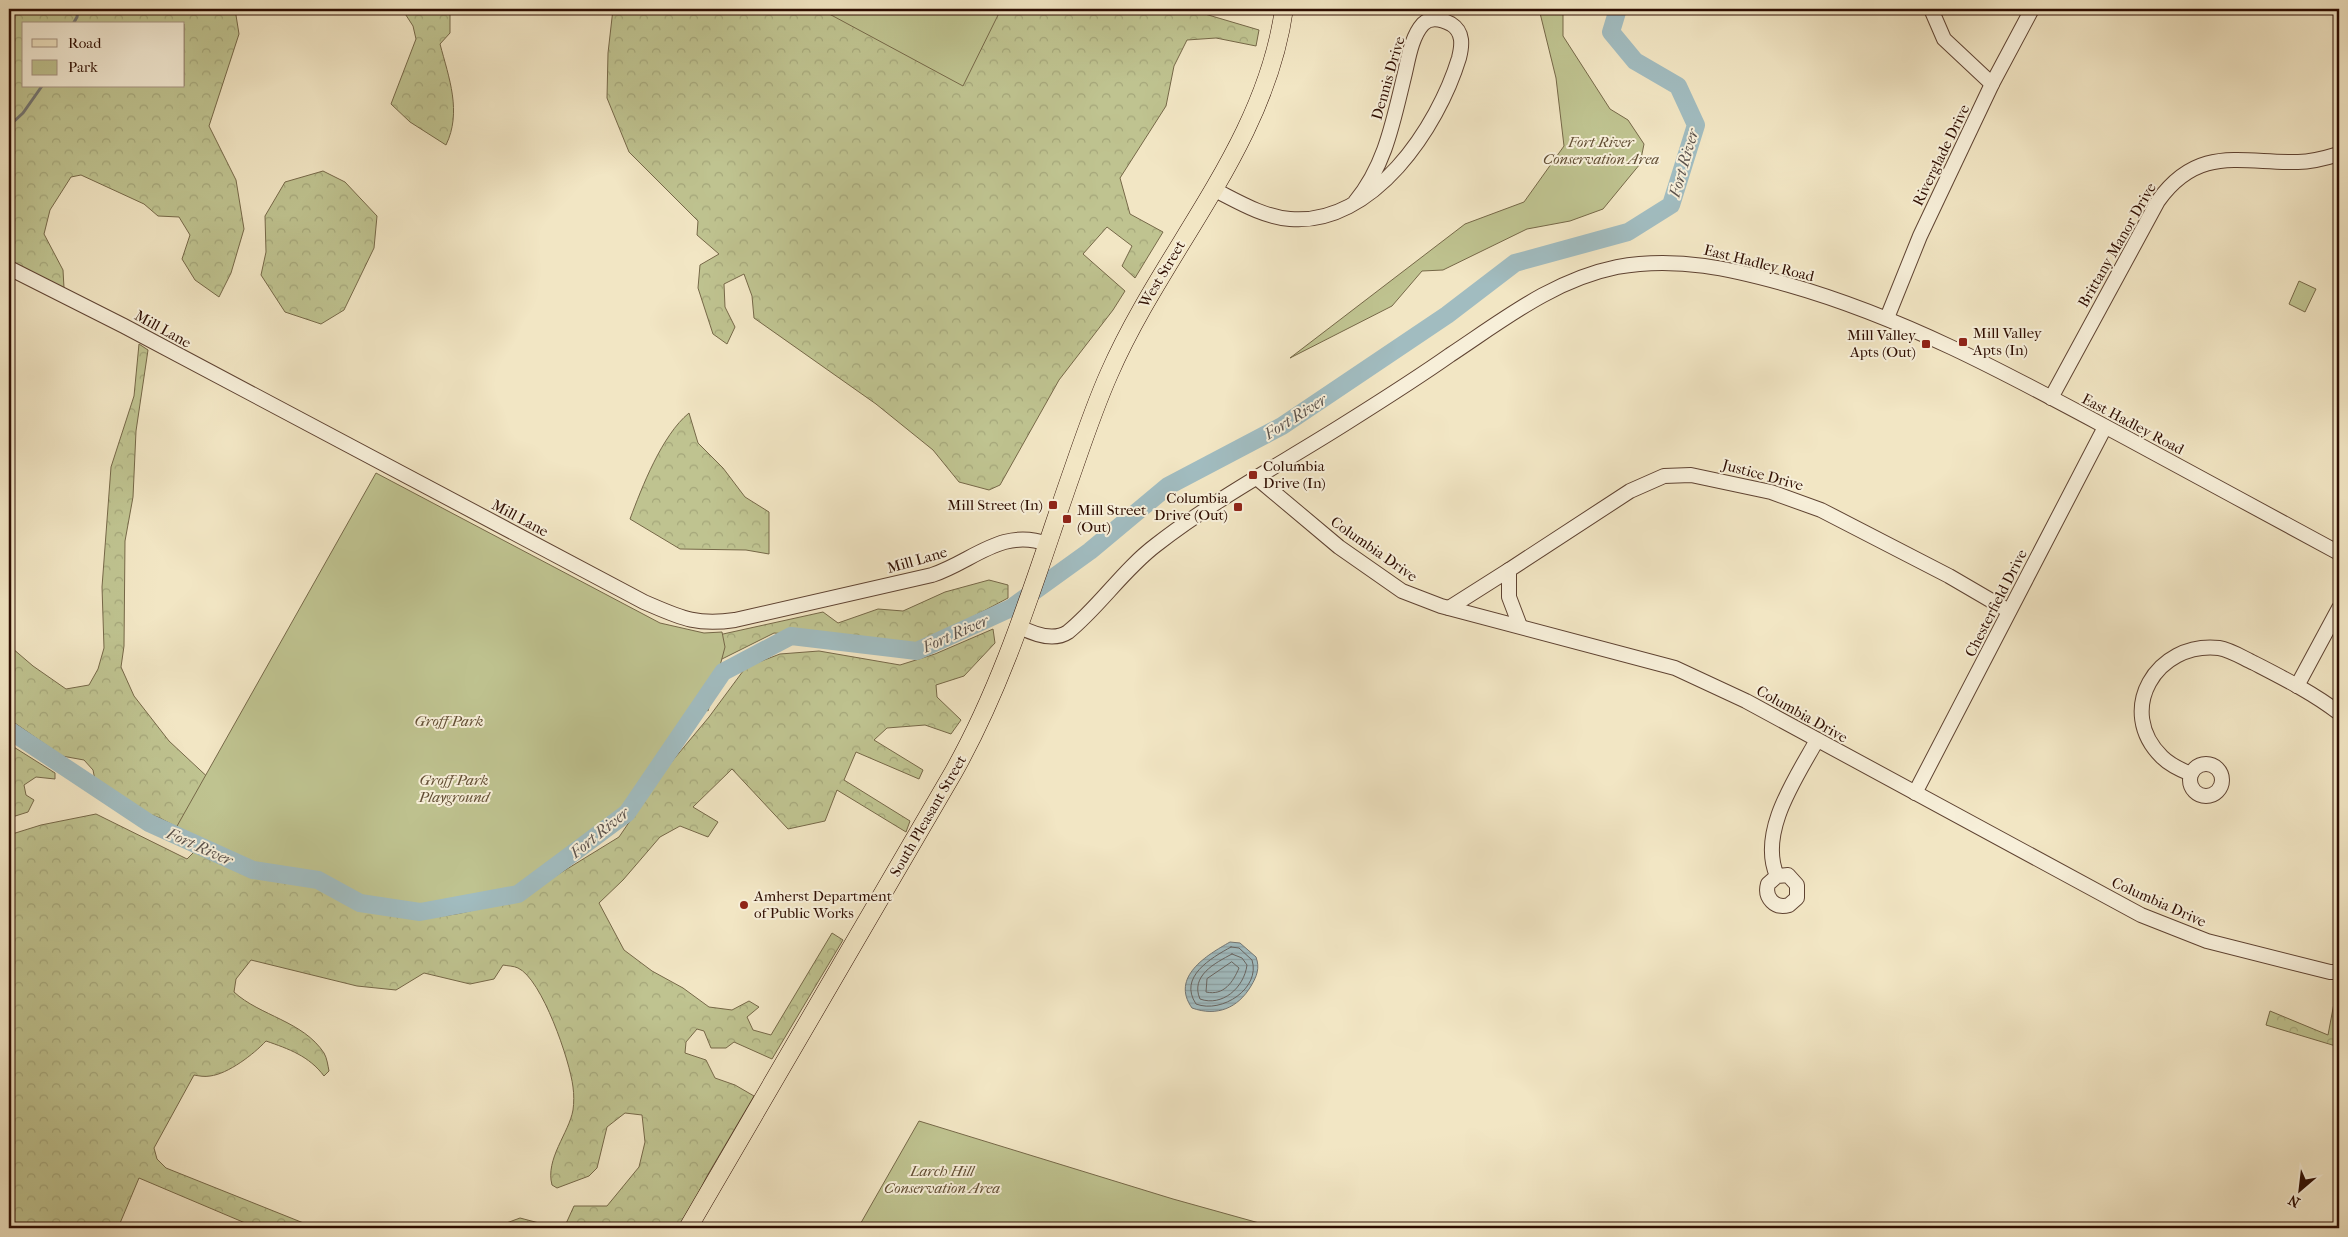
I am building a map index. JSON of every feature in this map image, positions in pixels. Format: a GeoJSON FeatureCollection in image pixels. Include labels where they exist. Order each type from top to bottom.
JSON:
{"type":"FeatureCollection","features":[{"type":"Feature","properties":{"kind":"main road","name":"West Street"},"geometry":{"type":"LineString","coordinates":[[1047,544],[1094,409],[1122,345],[1148,296],[1245,132],[1265,88],[1274,61],[1284,9]]}},
{"type":"Feature","properties":{"kind":"main road","name":"South Pleasant Street"},"geometry":{"type":"LineString","coordinates":[[688,1228],[957,766],[988,703],[1021,620],[1047,544]]}},
{"type":"Feature","properties":{"kind":"street"},"geometry":{"type":"LineString","coordinates":[[1931,9],[1944,39],[1992,84]]}},
{"type":"Feature","properties":{"kind":"street","name":"Riverglade Drive"},"geometry":{"type":"LineString","coordinates":[[1887,318],[1920,236],[1992,84],[2032,9]]}},
{"type":"Feature","properties":{"kind":"street","name":"Dennis Drive"},"geometry":{"type":"LineString","coordinates":[[1213,189],[1253,209],[1287,219],[1320,216],[1355,202],[1386,180],[1410,151],[1429,122],[1446,88],[1460,53],[1461,36],[1453,26],[1442,20],[1432,20],[1424,23],[1420,30],[1410,55],[1380,164],[1355,202]]}},
{"type":"Feature","properties":{"kind":"street","name":"Brittany Manor Drive"},"geometry":{"type":"LineString","coordinates":[[2051,398],[2158,202],[2175,182],[2198,168],[2226,159],[2299,162],[2339,154]]}},
{"type":"Feature","properties":{"kind":"street","name":"East Hadley Road"},"geometry":{"type":"LineString","coordinates":[[1021,620],[1044,636],[1065,635],[1086,616],[1124,573],[1155,545],[1424,373],[1530,302],[1570,281],[1608,269],[1664,262],[1704,264],[1788,285],[1887,318],[1958,349],[2339,553]]}},
{"type":"Feature","properties":{"kind":"street","name":"Mill Lane"},"geometry":{"type":"LineString","coordinates":[[9,268],[124,326],[644,602],[689,620],[716,622],[735,620],[932,575],[948,570],[1006,540],[1027,539],[1047,544]]}},
{"type":"Feature","properties":{"kind":"street","name":"Chesterfield Drive"},"geometry":{"type":"LineString","coordinates":[[1915,793],[2105,427]]}},
{"type":"Feature","properties":{"kind":"street","name":"Justice Drive"},"geometry":{"type":"LineString","coordinates":[[1449,608],[1630,491],[1664,476],[1691,475],[1771,492],[1821,510],[1950,576],[2009,612]]}},
{"type":"Feature","properties":{"kind":"street","name":"Columbia Drive"},"geometry":{"type":"LineString","coordinates":[[1258,479],[1339,547],[1390,584],[1415,597],[1449,608],[1681,670],[1730,692],[2146,918],[2217,944],[2330,972],[2339,972]]}},
{"type":"Feature","properties":{"kind":"street"},"geometry":{"type":"LineString","coordinates":[[1509,570],[1509,597],[1520,626]]}},
{"type":"Feature","properties":{"kind":"street"},"geometry":{"type":"LineString","coordinates":[[2298,686],[2339,608]]}},
{"type":"Feature","properties":{"kind":"street"},"geometry":{"type":"LineString","coordinates":[[2191,774],[2174,766],[2161,756],[2150,742],[2144,727],[2143,705],[2152,677],[2167,661],[2186,650],[2204,648],[2223,649],[2298,686],[2339,713]]}},
{"type":"Feature","properties":{"kind":"street"},"geometry":{"type":"LineString","coordinates":[[1778,876],[1772,850],[1777,823],[1793,784],[1817,740]]}},
{"type":"Feature","properties":{"kind":"green space"},"geometry":{"type":"Polygon","coordinates":[[[9,9],[235,9],[239,34],[209,126],[236,180],[244,229],[231,273],[219,297],[195,280],[182,259],[190,235],[179,217],[158,216],[144,204],[81,175],[71,177],[50,210],[44,234],[63,270],[64,288],[9,260],[9,9]]]}},
{"type":"Feature","properties":{"kind":"green space"},"geometry":{"type":"Polygon","coordinates":[[[402,9],[450,9],[450,33],[440,44],[450,82],[454,108],[451,133],[446,145],[410,122],[391,104],[416,39],[413,26],[402,9]]]}},
{"type":"Feature","properties":{"kind":"green space"},"geometry":{"type":"Polygon","coordinates":[[[613,9],[1188,9],[1259,30],[1256,46],[1216,38],[1187,40],[1174,66],[1166,106],[1120,178],[1130,214],[1163,232],[1135,278],[1122,266],[1132,246],[1107,227],[1083,254],[1125,291],[1113,310],[1059,380],[1000,485],[989,490],[959,482],[933,450],[876,404],[754,318],[752,296],[744,274],[724,284],[725,307],[735,327],[727,344],[713,334],[698,288],[700,265],[719,254],[697,235],[698,221],[629,152],[607,98],[608,53],[613,9]]]}},
{"type":"Feature","properties":{"kind":"green space"},"geometry":{"type":"Polygon","coordinates":[[[820,9],[1001,9],[963,86],[820,9]]]}},
{"type":"Feature","properties":{"kind":"green space","name":"Fort River Conservation Area"},"geometry":{"type":"Polygon","coordinates":[[[1539,9],[1566,9],[1563,15],[1563,36],[1610,109],[1628,120],[1644,144],[1640,164],[1603,209],[1570,221],[1527,229],[1443,270],[1422,271],[1392,306],[1290,358],[1465,224],[1524,202],[1564,146],[1556,78],[1539,9]]]}},
{"type":"Feature","properties":{"kind":"green space"},"geometry":{"type":"Polygon","coordinates":[[[323,171],[345,182],[377,216],[374,248],[344,310],[321,324],[285,312],[261,275],[266,252],[265,216],[285,182],[323,171]]]}},
{"type":"Feature","properties":{"kind":"green space"},"geometry":{"type":"Polygon","coordinates":[[[2299,281],[2316,289],[2305,312],[2289,304],[2299,281]]]}},
{"type":"Feature","properties":{"kind":"green space","name":"Groff Park Playground"},"geometry":{"type":"Polygon","coordinates":[[[139,344],[148,350],[136,431],[133,497],[125,541],[124,646],[121,667],[134,696],[169,741],[214,783],[714,636],[823,612],[838,623],[878,609],[903,611],[945,592],[989,580],[1008,585],[1008,598],[916,647],[845,638],[774,633],[718,661],[516,890],[523,896],[619,837],[664,771],[709,717],[746,667],[780,654],[819,651],[900,665],[935,654],[993,629],[995,643],[964,676],[936,685],[937,697],[961,720],[951,734],[925,725],[887,728],[874,740],[923,770],[919,779],[856,752],[844,780],[910,821],[906,832],[837,790],[825,821],[788,829],[732,769],[693,807],[718,822],[708,837],[680,826],[660,837],[623,880],[599,903],[624,950],[652,971],[683,988],[709,1007],[732,1010],[749,1001],[759,1007],[747,1017],[753,1030],[771,1035],[832,933],[843,940],[772,1059],[734,1042],[726,1048],[711,1048],[704,1031],[697,1029],[686,1042],[685,1053],[706,1060],[715,1078],[735,1085],[754,1096],[707,1176],[681,1228],[564,1228],[574,1206],[607,1206],[639,1167],[645,1142],[642,1115],[625,1113],[607,1127],[597,1168],[589,1176],[557,1188],[552,1185],[552,1166],[573,1110],[573,1087],[561,1041],[545,1004],[527,975],[518,968],[503,965],[494,979],[470,984],[424,973],[396,990],[357,986],[251,960],[236,979],[234,992],[256,1007],[305,1033],[324,1053],[329,1071],[324,1076],[305,1058],[291,1050],[266,1041],[255,1052],[225,1072],[208,1076],[194,1075],[154,1148],[157,1159],[166,1168],[316,1228],[257,1228],[139,1178],[118,1228],[9,1228],[9,835],[41,825],[96,814],[187,859],[204,842],[160,818],[141,811],[95,780],[93,770],[84,760],[62,756],[9,719],[9,648],[12,648],[33,666],[66,689],[89,685],[98,669],[104,648],[102,587],[111,467],[134,396],[139,344]]]}},
{"type":"Feature","properties":{"kind":"green space"},"geometry":{"type":"Polygon","coordinates":[[[689,413],[698,443],[723,468],[745,497],[769,512],[769,554],[746,550],[680,549],[630,519],[654,462],[670,434],[689,413]]]}},
{"type":"Feature","properties":{"kind":"green space","name":"Groff Park"},"geometry":{"type":"Polygon","coordinates":[[[376,473],[660,623],[704,633],[722,632],[725,647],[708,711],[702,707],[628,814],[595,844],[554,873],[513,895],[469,911],[423,917],[394,913],[331,888],[266,874],[229,863],[194,848],[172,835],[376,473]]]}},
{"type":"Feature","properties":{"kind":"green space"},"geometry":{"type":"Polygon","coordinates":[[[9,744],[55,773],[55,779],[36,777],[24,785],[26,795],[34,800],[28,812],[9,818],[9,744]]]}},
{"type":"Feature","properties":{"kind":"green space"},"geometry":{"type":"Polygon","coordinates":[[[2337,987],[2339,987],[2339,1047],[2266,1025],[2270,1011],[2328,1035],[2337,987]]]}},
{"type":"Feature","properties":{"kind":"green space","name":"Larch Hill Conservation Area"},"geometry":{"type":"Polygon","coordinates":[[[919,1121],[1173,1199],[1277,1228],[858,1228],[919,1121]]]}},
{"type":"Feature","properties":{"kind":"green space"},"geometry":{"type":"Polygon","coordinates":[[[520,1218],[539,1223],[544,1228],[469,1228],[477,1224],[501,1225],[520,1218]]]}},
{"type":"Feature","properties":{"kind":"water"},"geometry":{"type":"Polygon","coordinates":[[[1230,942],[1240,943],[1256,957],[1257,972],[1251,986],[1240,1000],[1226,1009],[1201,1011],[1192,1008],[1186,997],[1185,986],[1188,977],[1202,960],[1230,942]]]}},
{"type":"Feature","properties":{"kind":"waterway"},"geometry":{"type":"LineString","coordinates":[[74,22],[78,9]]}},
{"type":"Feature","properties":{"kind":"waterway","name":"Fort River"},"geometry":{"type":"LineString","coordinates":[[9,730],[149,823],[253,870],[318,880],[360,903],[420,912],[518,894],[627,813],[723,672],[791,636],[917,651],[1011,608],[1090,551],[1168,486],[1282,426],[1447,315],[1515,263],[1628,232],[1671,205],[1696,125],[1678,86],[1635,61],[1611,32],[1618,9]]}},
{"type":"Feature","properties":{"kind":"waterway"},"geometry":{"type":"LineString","coordinates":[[9,126],[23,113],[41,88]]}},
{"type":"Feature","properties":{"kind":"place","name":"Mill Valley Apts (In)"},"geometry":{"type":"Point","coordinates":[1963,342]}},
{"type":"Feature","properties":{"kind":"place","name":"Mill Valley Apts (Out)"},"geometry":{"type":"Point","coordinates":[1926,344]}},
{"type":"Feature","properties":{"kind":"place","name":"Columbia Drive (In)"},"geometry":{"type":"Point","coordinates":[1253,475]}},
{"type":"Feature","properties":{"kind":"place","name":"Mill Street (In)"},"geometry":{"type":"Point","coordinates":[1053,505]}},
{"type":"Feature","properties":{"kind":"place","name":"Columbia Drive (Out)"},"geometry":{"type":"Point","coordinates":[1238,507]}},
{"type":"Feature","properties":{"kind":"place","name":"Mill Street (Out)"},"geometry":{"type":"Point","coordinates":[1067,519]}},
{"type":"Feature","properties":{"kind":"place","name":"Amherst Department of Public Works"},"geometry":{"type":"Point","coordinates":[744,905]}}]}
